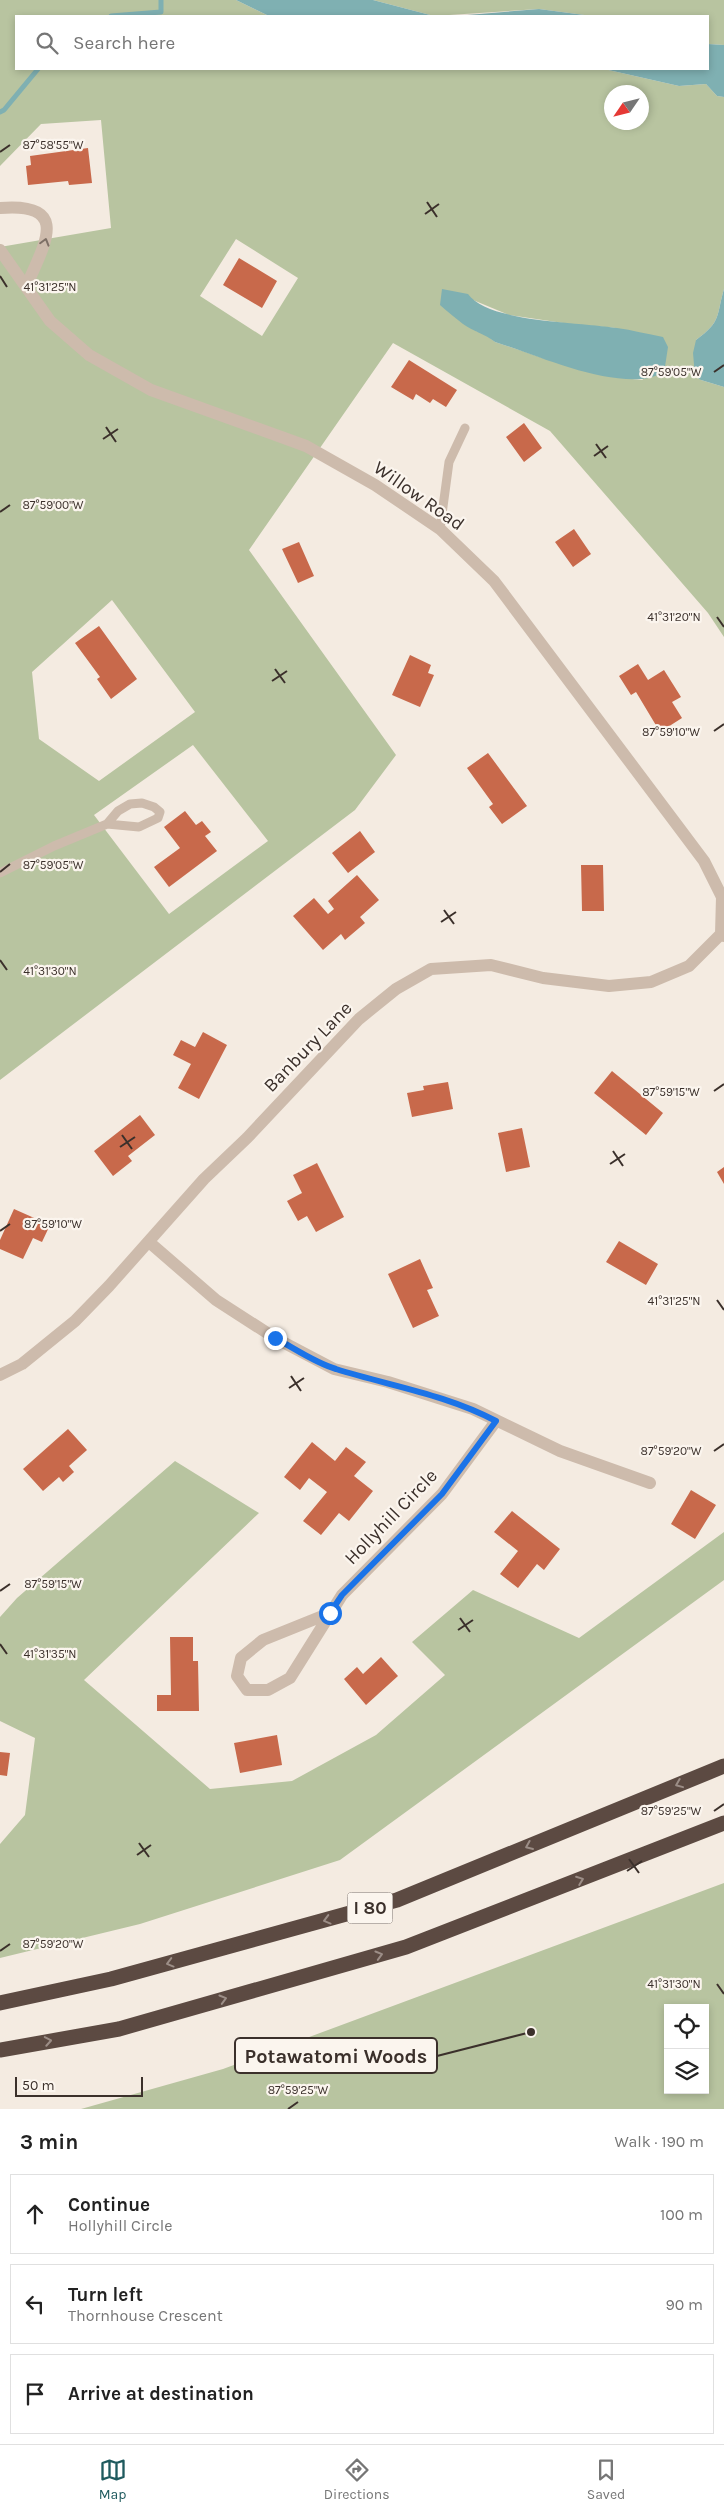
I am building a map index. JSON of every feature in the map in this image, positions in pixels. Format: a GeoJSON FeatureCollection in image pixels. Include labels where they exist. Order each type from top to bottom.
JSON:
{"type":"FeatureCollection","features":[{"type":"Feature","properties":{"kind":"highway","name":"I 80"},"geometry":{"type":"LineString","coordinates":[[0,2003],[111,1979],[398,1900],[724,1766]]}},
{"type":"Feature","properties":{"kind":"highway","name":"I 80"},"geometry":{"type":"LineString","coordinates":[[0,2050],[118,2029],[406,1947],[724,1823]]}},
{"type":"Feature","properties":{"kind":"street"},"geometry":{"type":"LineString","coordinates":[[0,208],[20,206],[37,210],[45,219],[48,238],[26,287]]}},
{"type":"Feature","properties":{"kind":"street","name":"Willow Road"},"geometry":{"type":"LineString","coordinates":[[0,250],[50,321],[89,355],[150,390],[306,446],[375,486],[440,529],[494,581],[704,861],[722,897],[723,935]]}},
{"type":"Feature","properties":{"kind":"street","name":"Banbury Lane"},"geometry":{"type":"LineString","coordinates":[[0,1375],[22,1364],[75,1321],[149,1242],[204,1179],[247,1138],[359,1019],[396,989],[431,969],[491,965],[543,978],[609,986],[651,982],[689,966],[723,935]]}},
{"type":"Feature","properties":{"kind":"street"},"geometry":{"type":"LineString","coordinates":[[149,1242],[216,1300],[275,1338],[334,1369],[388,1382],[460,1404],[560,1451],[650,1483]]}},
{"type":"Feature","properties":{"kind":"street","name":"Hollyhill Circle"},"geometry":{"type":"LineString","coordinates":[[330,1613],[263,1640],[241,1658],[237,1676],[247,1690],[268,1690],[290,1678],[342,1595],[442,1494],[496,1421]]}},
{"type":"Feature","properties":{"kind":"lane"},"geometry":{"type":"LineString","coordinates":[[440,529],[450,462],[465,428]]}},
{"type":"Feature","properties":{"kind":"lane"},"geometry":{"type":"LineString","coordinates":[[0,873],[54,846],[107,824],[118,811],[130,804],[142,803],[154,807],[160,812],[158,818],[139,828],[107,824]]}},
{"type":"Feature","properties":{"kind":"green space"},"geometry":{"type":"Polygon","coordinates":[[[0,0],[236,0],[267,15],[15,15],[15,70],[608,70],[679,86],[706,84],[717,96],[724,97],[724,289],[717,318],[710,328],[696,340],[701,380],[724,387],[724,637],[708,613],[550,431],[393,343],[249,550],[396,755],[355,810],[0,1080],[0,247],[111,228],[101,120],[41,124],[0,166],[0,0]],[[236,239],[200,296],[262,336],[298,278],[236,239]],[[473,300],[476,331],[484,333],[495,342],[587,371],[643,380],[616,328],[570,324],[509,315],[473,300]],[[112,600],[32,672],[39,739],[99,781],[195,712],[112,600]],[[193,745],[94,815],[169,914],[268,841],[193,745]]]}},
{"type":"Feature","properties":{"kind":"green space"},"geometry":{"type":"Polygon","coordinates":[[[373,0],[724,0],[724,45],[709,44],[709,15],[584,15],[539,9],[430,15],[373,0]]]}},
{"type":"Feature","properties":{"kind":"green space"},"geometry":{"type":"Polygon","coordinates":[[[175,1461],[259,1513],[84,1680],[210,1789],[292,1781],[376,1735],[445,1675],[412,1642],[473,1590],[579,1638],[724,1532],[724,1580],[340,1860],[140,1924],[0,1958],[0,1844],[25,1815],[35,1738],[0,1721],[0,1617],[17,1598],[175,1461]]]}},
{"type":"Feature","properties":{"kind":"green space"},"geometry":{"type":"Polygon","coordinates":[[[724,1883],[724,2109],[81,2109],[223,2069],[724,1883]]]}},
{"type":"Feature","properties":{"kind":"water"},"geometry":{"type":"Polygon","coordinates":[[[236,0],[373,0],[430,15],[267,15],[236,0]]]}},
{"type":"Feature","properties":{"kind":"water"},"geometry":{"type":"Polygon","coordinates":[[[539,9],[584,15],[467,15],[539,9]]]}},
{"type":"Feature","properties":{"kind":"water"},"geometry":{"type":"Polygon","coordinates":[[[709,44],[724,45],[724,97],[717,96],[706,84],[679,86],[608,70],[709,70],[709,44]]]}},
{"type":"Feature","properties":{"kind":"water"},"geometry":{"type":"Polygon","coordinates":[[[442,289],[468,294],[479,304],[495,311],[515,316],[617,328],[663,337],[668,347],[664,373],[641,379],[605,376],[567,367],[495,342],[463,324],[440,305],[442,289]]]}},
{"type":"Feature","properties":{"kind":"water"},"geometry":{"type":"Polygon","coordinates":[[[724,289],[724,387],[701,380],[695,376],[693,353],[696,340],[710,328],[717,318],[724,289]]]}},
{"type":"Feature","properties":{"kind":"building"},"geometry":{"type":"Polygon","coordinates":[[[88,148],[92,183],[69,185],[68,181],[28,185],[26,166],[31,165],[30,156],[88,148]]]}},
{"type":"Feature","properties":{"kind":"building"},"geometry":{"type":"Polygon","coordinates":[[[239,258],[277,281],[262,308],[223,285],[239,258]]]}},
{"type":"Feature","properties":{"kind":"building"},"geometry":{"type":"Polygon","coordinates":[[[409,360],[457,390],[446,407],[433,399],[430,403],[416,394],[413,400],[391,387],[409,360]]]}},
{"type":"Feature","properties":{"kind":"building"},"geometry":{"type":"Polygon","coordinates":[[[524,423],[542,448],[524,462],[506,437],[524,423]]]}},
{"type":"Feature","properties":{"kind":"building"},"geometry":{"type":"Polygon","coordinates":[[[574,529],[591,554],[573,567],[555,542],[574,529]]]}},
{"type":"Feature","properties":{"kind":"building"},"geometry":{"type":"Polygon","coordinates":[[[299,542],[314,576],[298,583],[282,549],[299,542]]]}},
{"type":"Feature","properties":{"kind":"building"},"geometry":{"type":"Polygon","coordinates":[[[99,626],[137,679],[111,699],[97,679],[100,677],[75,643],[99,626]]]}},
{"type":"Feature","properties":{"kind":"building"},"geometry":{"type":"Polygon","coordinates":[[[410,655],[431,665],[428,673],[434,675],[420,707],[392,695],[410,655]]]}},
{"type":"Feature","properties":{"kind":"building"},"geometry":{"type":"Polygon","coordinates":[[[638,664],[648,680],[664,670],[681,697],[672,702],[682,718],[660,732],[636,692],[631,695],[619,676],[638,664]]]}},
{"type":"Feature","properties":{"kind":"building"},"geometry":{"type":"Polygon","coordinates":[[[488,753],[527,806],[502,824],[489,807],[493,804],[467,768],[488,753]]]}},
{"type":"Feature","properties":{"kind":"building"},"geometry":{"type":"Polygon","coordinates":[[[185,811],[196,825],[202,821],[211,832],[205,836],[217,851],[169,887],[154,867],[180,848],[164,827],[185,811]]]}},
{"type":"Feature","properties":{"kind":"building"},"geometry":{"type":"Polygon","coordinates":[[[360,831],[375,852],[348,873],[332,853],[360,831]]]}},
{"type":"Feature","properties":{"kind":"building"},"geometry":{"type":"Polygon","coordinates":[[[581,865],[603,865],[604,911],[582,911],[581,865]]]}},
{"type":"Feature","properties":{"kind":"building"},"geometry":{"type":"Polygon","coordinates":[[[357,875],[379,900],[360,917],[365,923],[345,940],[341,934],[323,950],[293,916],[314,898],[328,914],[334,909],[328,901],[357,875]]]}},
{"type":"Feature","properties":{"kind":"building"},"geometry":{"type":"Polygon","coordinates":[[[203,1032],[227,1045],[199,1099],[178,1088],[191,1064],[173,1055],[181,1040],[195,1047],[203,1032]]]}},
{"type":"Feature","properties":{"kind":"building"},"geometry":{"type":"Polygon","coordinates":[[[612,1071],[663,1113],[646,1135],[594,1093],[612,1071]]]}},
{"type":"Feature","properties":{"kind":"building"},"geometry":{"type":"Polygon","coordinates":[[[448,1082],[453,1109],[412,1117],[407,1093],[424,1090],[423,1086],[448,1082]]]}},
{"type":"Feature","properties":{"kind":"building"},"geometry":{"type":"Polygon","coordinates":[[[140,1115],[155,1135],[128,1156],[132,1161],[113,1176],[94,1151],[140,1115]]]}},
{"type":"Feature","properties":{"kind":"building"},"geometry":{"type":"Polygon","coordinates":[[[522,1128],[530,1167],[506,1172],[498,1133],[522,1128]]]}},
{"type":"Feature","properties":{"kind":"building"},"geometry":{"type":"Polygon","coordinates":[[[317,1163],[344,1217],[316,1232],[307,1216],[298,1221],[287,1201],[302,1193],[293,1175],[317,1163]]]}},
{"type":"Feature","properties":{"kind":"building"},"geometry":{"type":"Polygon","coordinates":[[[724,1167],[724,1184],[717,1172],[724,1167]]]}},
{"type":"Feature","properties":{"kind":"building"},"geometry":{"type":"Polygon","coordinates":[[[14,1209],[50,1225],[42,1242],[33,1238],[23,1259],[0,1249],[0,1240],[14,1209]]]}},
{"type":"Feature","properties":{"kind":"building"},"geometry":{"type":"Polygon","coordinates":[[[619,1241],[658,1264],[646,1285],[606,1262],[619,1241]]]}},
{"type":"Feature","properties":{"kind":"building"},"geometry":{"type":"Polygon","coordinates":[[[420,1259],[433,1288],[427,1290],[439,1316],[413,1328],[388,1274],[420,1259]]]}},
{"type":"Feature","properties":{"kind":"building"},"geometry":{"type":"Polygon","coordinates":[[[68,1429],[87,1450],[69,1466],[74,1472],[63,1482],[59,1477],[43,1491],[23,1469],[68,1429]]]}},
{"type":"Feature","properties":{"kind":"building"},"geometry":{"type":"Polygon","coordinates":[[[312,1442],[335,1461],[346,1447],[366,1462],[354,1476],[373,1491],[349,1521],[339,1513],[321,1535],[303,1521],[327,1492],[309,1478],[300,1490],[284,1477],[312,1442]]]}},
{"type":"Feature","properties":{"kind":"building"},"geometry":{"type":"Polygon","coordinates":[[[691,1490],[716,1505],[695,1539],[671,1524],[691,1490]]]}},
{"type":"Feature","properties":{"kind":"building"},"geometry":{"type":"Polygon","coordinates":[[[512,1511],[560,1549],[544,1570],[537,1564],[518,1588],[500,1574],[518,1551],[494,1532],[512,1511]]]}},
{"type":"Feature","properties":{"kind":"building"},"geometry":{"type":"Polygon","coordinates":[[[170,1637],[193,1637],[193,1661],[198,1661],[199,1711],[157,1711],[157,1695],[171,1695],[170,1637]]]}},
{"type":"Feature","properties":{"kind":"building"},"geometry":{"type":"Polygon","coordinates":[[[381,1657],[398,1676],[366,1705],[344,1679],[357,1667],[363,1674],[381,1657]]]}},
{"type":"Feature","properties":{"kind":"building"},"geometry":{"type":"Polygon","coordinates":[[[277,1735],[282,1765],[240,1773],[234,1743],[277,1735]]]}},
{"type":"Feature","properties":{"kind":"building"},"geometry":{"type":"Polygon","coordinates":[[[0,1752],[10,1753],[7,1776],[0,1775],[0,1752]]]}},
{"type":"Feature","properties":{"kind":"waterway"},"geometry":{"type":"LineString","coordinates":[[124,15],[161,12],[161,0]]}},
{"type":"Feature","properties":{"kind":"waterway"},"geometry":{"type":"LineString","coordinates":[[0,112],[4,110],[37,70]]}},
{"type":"Feature","properties":{"kind":"place","name":"Potawatomi Woods"},"geometry":{"type":"Point","coordinates":[531,2032]}},
{"type":"Feature","properties":{"kind":"route"},"geometry":{"type":"LineString","coordinates":[[275,1338],[334,1369],[388,1382],[453,1402],[473,1409],[496,1421],[442,1494],[342,1595],[330,1613]]}}]}
